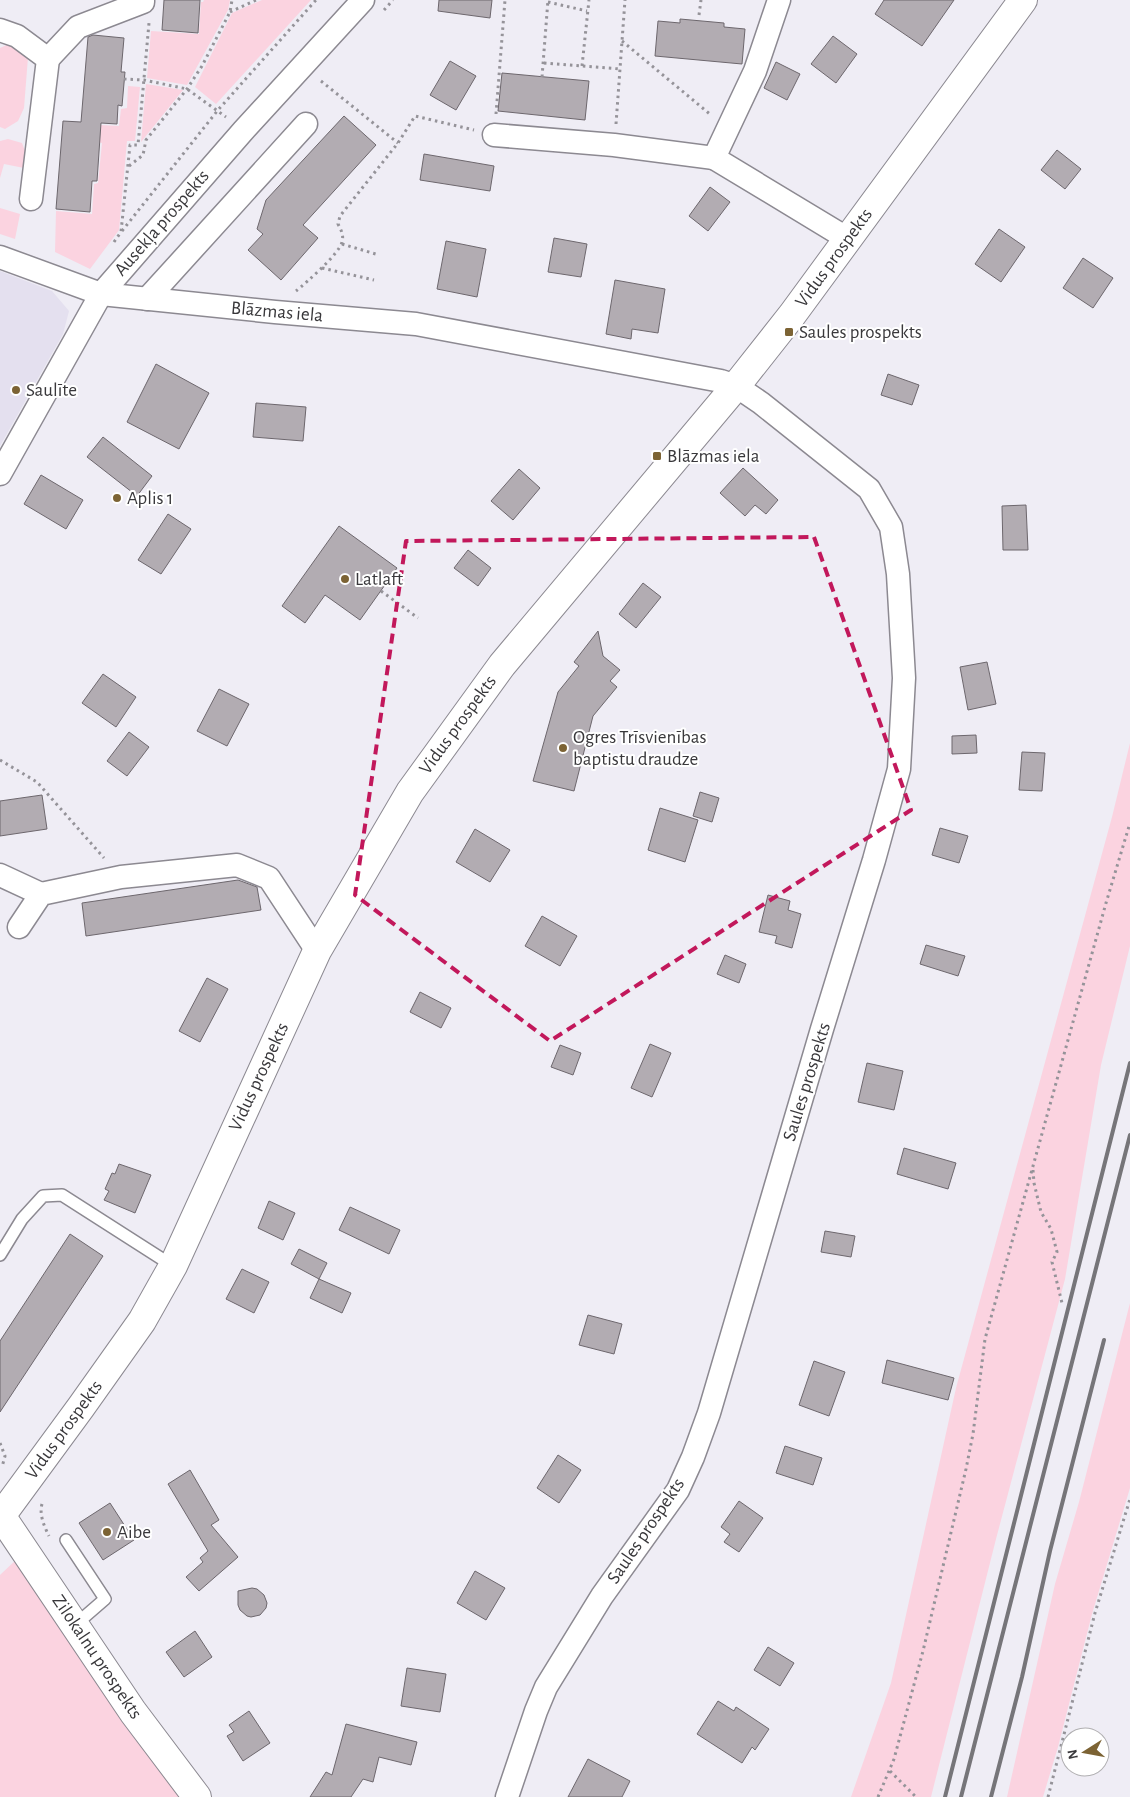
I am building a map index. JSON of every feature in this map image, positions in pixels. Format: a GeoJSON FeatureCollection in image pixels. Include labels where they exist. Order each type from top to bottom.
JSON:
{"type":"FeatureCollection","features":[{"type":"Feature","properties":{"kind":"main road","name":"Vidus prospekts"},"geometry":{"type":"LineString","coordinates":[[0,1516],[82,1408],[142,1321],[173,1266],[317,951],[410,792],[502,665],[736,386],[792,315],[1023,0]]}},
{"type":"Feature","properties":{"kind":"main road","name":"Zilokalnu prospekts"},"geometry":{"type":"LineString","coordinates":[[0,1516],[134,1712],[197,1797]]}},
{"type":"Feature","properties":{"kind":"street","name":"Ausekļa prospekts"},"geometry":{"type":"LineString","coordinates":[[0,474],[101,294],[244,131],[363,0]]}},
{"type":"Feature","properties":{"kind":"street"},"geometry":{"type":"LineString","coordinates":[[714,158],[755,71],[779,0]]}},
{"type":"Feature","properties":{"kind":"street"},"geometry":{"type":"LineString","coordinates":[[31,199],[48,60],[78,27],[143,2],[146,10]]}},
{"type":"Feature","properties":{"kind":"street"},"geometry":{"type":"LineString","coordinates":[[0,30],[17,36],[48,60]]}},
{"type":"Feature","properties":{"kind":"street"},"geometry":{"type":"LineString","coordinates":[[147,299],[306,124]]}},
{"type":"Feature","properties":{"kind":"street"},"geometry":{"type":"LineString","coordinates":[[494,135],[614,145],[714,158],[848,239]]}},
{"type":"Feature","properties":{"kind":"street","name":"Blāzmas iela"},"geometry":{"type":"LineString","coordinates":[[0,257],[101,294],[416,324],[711,379],[736,386]]}},
{"type":"Feature","properties":{"kind":"street","name":"Saules prospekts"},"geometry":{"type":"LineString","coordinates":[[507,1797],[546,1687],[602,1596],[678,1490],[696,1448],[709,1413],[816,1048],[874,860],[899,770],[904,678],[898,574],[891,527],[869,489],[769,409],[736,386]]}},
{"type":"Feature","properties":{"kind":"street"},"geometry":{"type":"LineString","coordinates":[[0,875],[41,894],[121,877],[237,864],[269,878],[317,951]]}},
{"type":"Feature","properties":{"kind":"street"},"geometry":{"type":"LineString","coordinates":[[19,927],[41,894]]}},
{"type":"Feature","properties":{"kind":"lane"},"geometry":{"type":"LineString","coordinates":[[0,1255],[22,1219],[43,1196],[62,1196],[173,1266]]}},
{"type":"Feature","properties":{"kind":"lane"},"geometry":{"type":"LineString","coordinates":[[66,1540],[105,1599],[75,1625]]}},
{"type":"Feature","properties":{"kind":"path"},"geometry":{"type":"LineString","coordinates":[[128,167],[143,155],[144,145],[187,89],[202,66],[230,12],[232,0]]}},
{"type":"Feature","properties":{"kind":"path"},"geometry":{"type":"LineString","coordinates":[[230,12],[256,0]]}},
{"type":"Feature","properties":{"kind":"path"},"geometry":{"type":"LineString","coordinates":[[110,248],[218,110],[316,0]]}},
{"type":"Feature","properties":{"kind":"path"},"geometry":{"type":"LineString","coordinates":[[275,312],[337,252],[342,244],[342,234],[338,224],[340,216],[398,143],[415,116],[494,135],[506,0]]}},
{"type":"Feature","properties":{"kind":"path"},"geometry":{"type":"LineString","coordinates":[[582,66],[589,0]]}},
{"type":"Feature","properties":{"kind":"path"},"geometry":{"type":"LineString","coordinates":[[614,145],[626,0]]}},
{"type":"Feature","properties":{"kind":"path"},"geometry":{"type":"LineString","coordinates":[[699,15],[701,0]]}},
{"type":"Feature","properties":{"kind":"path"},"geometry":{"type":"LineString","coordinates":[[542,77],[548,1],[587,11]]}},
{"type":"Feature","properties":{"kind":"path"},"geometry":{"type":"LineString","coordinates":[[138,145],[144,80],[146,10]]}},
{"type":"Feature","properties":{"kind":"path"},"geometry":{"type":"LineString","coordinates":[[622,41],[727,128]]}},
{"type":"Feature","properties":{"kind":"path"},"geometry":{"type":"LineString","coordinates":[[544,63],[620,68]]}},
{"type":"Feature","properties":{"kind":"path"},"geometry":{"type":"LineString","coordinates":[[124,79],[144,80],[187,89],[244,131]]}},
{"type":"Feature","properties":{"kind":"path"},"geometry":{"type":"LineString","coordinates":[[321,81],[398,143]]}},
{"type":"Feature","properties":{"kind":"path"},"geometry":{"type":"LineString","coordinates":[[121,232],[130,145],[144,145]]}},
{"type":"Feature","properties":{"kind":"path"},"geometry":{"type":"LineString","coordinates":[[342,244],[379,255]]}},
{"type":"Feature","properties":{"kind":"path"},"geometry":{"type":"LineString","coordinates":[[321,268],[374,280]]}},
{"type":"Feature","properties":{"kind":"path"},"geometry":{"type":"LineString","coordinates":[[381,590],[418,618]]}},
{"type":"Feature","properties":{"kind":"path"},"geometry":{"type":"LineString","coordinates":[[0,760],[37,782],[121,877]]}},
{"type":"Feature","properties":{"kind":"path"},"geometry":{"type":"LineString","coordinates":[[878,1797],[890,1771],[920,1660],[966,1468],[973,1434],[985,1339],[1130,823]]}},
{"type":"Feature","properties":{"kind":"path"},"geometry":{"type":"LineString","coordinates":[[1033,1166],[1034,1183],[1041,1212],[1051,1229],[1057,1252],[1052,1262],[1062,1303]]}},
{"type":"Feature","properties":{"kind":"path"},"geometry":{"type":"LineString","coordinates":[[0,1443],[5,1456],[2,1467]]}},
{"type":"Feature","properties":{"kind":"path"},"geometry":{"type":"LineString","coordinates":[[46,1498],[41,1506],[43,1521],[53,1541]]}},
{"type":"Feature","properties":{"kind":"path"},"geometry":{"type":"LineString","coordinates":[[1048,1797],[1095,1613],[1130,1499]]}},
{"type":"Feature","properties":{"kind":"path"},"geometry":{"type":"LineString","coordinates":[[890,1771],[916,1797]]}},
{"type":"Feature","properties":{"kind":"highlighted area"},"geometry":{"type":"Polygon","coordinates":[[[814,537],[911,810],[550,1041],[355,895],[406,541],[814,537]]]}},
{"type":"Feature","properties":{"kind":"shaded area"},"geometry":{"type":"Polygon","coordinates":[[[204,0],[230,0],[228,10],[187,85],[147,78],[151,31],[199,34],[201,2],[204,0]]]}},
{"type":"Feature","properties":{"kind":"shaded area"},"geometry":{"type":"Polygon","coordinates":[[[262,0],[311,0],[216,104],[195,87],[232,13],[262,0]]]}},
{"type":"Feature","properties":{"kind":"shaded area"},"geometry":{"type":"Polygon","coordinates":[[[11,43],[28,57],[24,108],[18,121],[5,129],[0,127],[0,48],[11,43]]]}},
{"type":"Feature","properties":{"kind":"shaded area"},"geometry":{"type":"Polygon","coordinates":[[[146,84],[183,90],[141,142],[146,84]]]}},
{"type":"Feature","properties":{"kind":"shaded area"},"geometry":{"type":"Polygon","coordinates":[[[128,86],[140,87],[135,141],[127,141],[119,230],[90,269],[55,252],[56,211],[92,214],[94,184],[98,183],[102,143],[97,142],[99,125],[119,126],[121,109],[127,108],[128,86]]]}},
{"type":"Feature","properties":{"kind":"shaded area"},"geometry":{"type":"Polygon","coordinates":[[[8,139],[22,143],[26,154],[24,168],[4,164],[0,178],[0,141],[8,139]]]}},
{"type":"Feature","properties":{"kind":"shaded area"},"geometry":{"type":"Polygon","coordinates":[[[0,208],[20,214],[15,239],[0,234],[0,208]]]}},
{"type":"Feature","properties":{"kind":"shaded area","name":"Saulīte"},"geometry":{"type":"Polygon","coordinates":[[[0,271],[52,291],[69,311],[63,334],[0,446],[0,271]]]}},
{"type":"Feature","properties":{"kind":"shaded area"},"geometry":{"type":"Polygon","coordinates":[[[1130,743],[1130,946],[1101,1065],[1065,1279],[996,1539],[931,1797],[851,1797],[891,1683],[956,1388],[1112,817],[1130,743]]]}},
{"type":"Feature","properties":{"kind":"shaded area"},"geometry":{"type":"Polygon","coordinates":[[[1130,1303],[1130,1488],[1092,1614],[1063,1727],[1060,1727],[1060,1739],[1043,1797],[1007,1797],[1055,1584],[1079,1502],[1130,1303]]]}},
{"type":"Feature","properties":{"kind":"shaded area"},"geometry":{"type":"Polygon","coordinates":[[[17,1559],[183,1797],[0,1797],[0,1575],[17,1559]]]}},
{"type":"Feature","properties":{"kind":"building"},"geometry":{"type":"Polygon","coordinates":[[[164,0],[200,0],[198,33],[162,30],[164,0]]]}},
{"type":"Feature","properties":{"kind":"building"},"geometry":{"type":"Polygon","coordinates":[[[439,0],[492,0],[490,18],[438,11],[439,0]]]}},
{"type":"Feature","properties":{"kind":"building"},"geometry":{"type":"Polygon","coordinates":[[[884,0],[954,0],[922,46],[875,14],[884,0]]]}},
{"type":"Feature","properties":{"kind":"building"},"geometry":{"type":"Polygon","coordinates":[[[680,19],[724,23],[724,27],[745,29],[742,64],[655,56],[658,21],[680,23],[680,19]]]}},
{"type":"Feature","properties":{"kind":"building"},"geometry":{"type":"Polygon","coordinates":[[[93,35],[124,38],[121,72],[125,72],[122,106],[118,105],[117,124],[101,123],[97,181],[92,181],[90,212],[56,209],[63,121],[81,122],[88,37],[93,35]]]}},
{"type":"Feature","properties":{"kind":"building"},"geometry":{"type":"Polygon","coordinates":[[[833,36],[857,54],[836,83],[811,64],[833,36]]]}},
{"type":"Feature","properties":{"kind":"building"},"geometry":{"type":"Polygon","coordinates":[[[450,61],[476,76],[456,110],[430,95],[450,61]]]}},
{"type":"Feature","properties":{"kind":"building"},"geometry":{"type":"Polygon","coordinates":[[[776,62],[800,74],[787,100],[764,88],[776,62]]]}},
{"type":"Feature","properties":{"kind":"building"},"geometry":{"type":"Polygon","coordinates":[[[502,73],[589,81],[585,120],[498,111],[502,73]]]}},
{"type":"Feature","properties":{"kind":"building"},"geometry":{"type":"Polygon","coordinates":[[[344,116],[376,145],[303,225],[318,238],[281,280],[248,250],[263,234],[257,229],[266,200],[344,116]]]}},
{"type":"Feature","properties":{"kind":"building"},"geometry":{"type":"Polygon","coordinates":[[[1057,150],[1081,169],[1065,189],[1041,170],[1057,150]]]}},
{"type":"Feature","properties":{"kind":"building"},"geometry":{"type":"Polygon","coordinates":[[[424,154],[494,166],[490,191],[420,180],[424,154]]]}},
{"type":"Feature","properties":{"kind":"building"},"geometry":{"type":"Polygon","coordinates":[[[710,187],[730,202],[708,231],[689,216],[710,187]]]}},
{"type":"Feature","properties":{"kind":"building"},"geometry":{"type":"Polygon","coordinates":[[[999,229],[1025,247],[1001,282],[975,264],[999,229]]]}},
{"type":"Feature","properties":{"kind":"building"},"geometry":{"type":"Polygon","coordinates":[[[554,238],[587,244],[581,277],[548,272],[554,238]]]}},
{"type":"Feature","properties":{"kind":"building"},"geometry":{"type":"Polygon","coordinates":[[[446,241],[486,249],[477,297],[437,289],[446,241]]]}},
{"type":"Feature","properties":{"kind":"building"},"geometry":{"type":"Polygon","coordinates":[[[1083,258],[1113,278],[1093,308],[1063,288],[1083,258]]]}},
{"type":"Feature","properties":{"kind":"building"},"geometry":{"type":"Polygon","coordinates":[[[615,280],[665,289],[658,333],[632,329],[631,339],[606,334],[615,280]]]}},
{"type":"Feature","properties":{"kind":"building"},"geometry":{"type":"Polygon","coordinates":[[[156,364],[209,393],[179,449],[127,422],[156,364]]]}},
{"type":"Feature","properties":{"kind":"building"},"geometry":{"type":"Polygon","coordinates":[[[888,374],[919,385],[912,405],[881,395],[888,374]]]}},
{"type":"Feature","properties":{"kind":"building"},"geometry":{"type":"Polygon","coordinates":[[[256,403],[306,407],[303,441],[253,437],[256,403]]]}},
{"type":"Feature","properties":{"kind":"building"},"geometry":{"type":"Polygon","coordinates":[[[103,437],[152,476],[137,496],[87,457],[103,437]]]}},
{"type":"Feature","properties":{"kind":"building"},"geometry":{"type":"Polygon","coordinates":[[[743,468],[778,500],[766,514],[755,505],[745,516],[720,493],[743,468]]]}},
{"type":"Feature","properties":{"kind":"building"},"geometry":{"type":"Polygon","coordinates":[[[519,469],[540,488],[513,520],[491,501],[519,469]]]}},
{"type":"Feature","properties":{"kind":"building"},"geometry":{"type":"Polygon","coordinates":[[[41,475],[83,500],[66,529],[24,504],[41,475]]]}},
{"type":"Feature","properties":{"kind":"building"},"geometry":{"type":"Polygon","coordinates":[[[1026,505],[1028,550],[1003,550],[1002,506],[1026,505]]]}},
{"type":"Feature","properties":{"kind":"building"},"geometry":{"type":"Polygon","coordinates":[[[168,514],[191,529],[161,574],[138,560],[168,514]]]}},
{"type":"Feature","properties":{"kind":"building","name":"Latlaft"},"geometry":{"type":"Polygon","coordinates":[[[339,526],[397,568],[360,620],[325,595],[305,623],[282,606],[339,526]]]}},
{"type":"Feature","properties":{"kind":"building"},"geometry":{"type":"Polygon","coordinates":[[[468,550],[491,568],[478,586],[454,568],[468,550]]]}},
{"type":"Feature","properties":{"kind":"building"},"geometry":{"type":"Polygon","coordinates":[[[643,583],[661,597],[636,628],[619,614],[643,583]]]}},
{"type":"Feature","properties":{"kind":"building","name":"Ogres Trīsvienības baptistu draudze"},"geometry":{"type":"Polygon","coordinates":[[[598,631],[603,656],[620,670],[610,681],[617,687],[593,716],[574,791],[533,781],[558,692],[579,666],[574,662],[598,631]]]}},
{"type":"Feature","properties":{"kind":"building"},"geometry":{"type":"Polygon","coordinates":[[[987,662],[996,704],[968,710],[960,667],[987,662]]]}},
{"type":"Feature","properties":{"kind":"building"},"geometry":{"type":"Polygon","coordinates":[[[103,674],[136,697],[116,727],[82,703],[103,674]]]}},
{"type":"Feature","properties":{"kind":"building"},"geometry":{"type":"Polygon","coordinates":[[[219,689],[249,704],[227,746],[197,731],[219,689]]]}},
{"type":"Feature","properties":{"kind":"building"},"geometry":{"type":"Polygon","coordinates":[[[129,732],[149,747],[127,776],[107,761],[129,732]]]}},
{"type":"Feature","properties":{"kind":"building"},"geometry":{"type":"Polygon","coordinates":[[[976,735],[977,753],[952,754],[952,736],[976,735]]]}},
{"type":"Feature","properties":{"kind":"building"},"geometry":{"type":"Polygon","coordinates":[[[1022,752],[1045,753],[1042,791],[1019,790],[1022,752]]]}},
{"type":"Feature","properties":{"kind":"building"},"geometry":{"type":"Polygon","coordinates":[[[700,792],[719,798],[712,822],[693,816],[700,792]]]}},
{"type":"Feature","properties":{"kind":"building"},"geometry":{"type":"Polygon","coordinates":[[[42,795],[47,829],[0,836],[0,801],[42,795]]]}},
{"type":"Feature","properties":{"kind":"building"},"geometry":{"type":"Polygon","coordinates":[[[660,808],[698,820],[685,862],[648,850],[660,808]]]}},
{"type":"Feature","properties":{"kind":"building"},"geometry":{"type":"Polygon","coordinates":[[[940,828],[968,836],[959,863],[932,855],[940,828]]]}},
{"type":"Feature","properties":{"kind":"building"},"geometry":{"type":"Polygon","coordinates":[[[475,829],[510,850],[490,882],[456,862],[475,829]]]}},
{"type":"Feature","properties":{"kind":"building"},"geometry":{"type":"Polygon","coordinates":[[[238,880],[257,887],[261,910],[86,936],[82,903],[238,880]]]}},
{"type":"Feature","properties":{"kind":"building"},"geometry":{"type":"Polygon","coordinates":[[[768,895],[790,901],[788,910],[801,914],[792,948],[775,943],[777,936],[759,932],[768,895]]]}},
{"type":"Feature","properties":{"kind":"building"},"geometry":{"type":"Polygon","coordinates":[[[542,916],[577,936],[560,966],[525,946],[542,916]]]}},
{"type":"Feature","properties":{"kind":"building"},"geometry":{"type":"Polygon","coordinates":[[[926,945],[965,956],[958,976],[920,964],[926,945]]]}},
{"type":"Feature","properties":{"kind":"building"},"geometry":{"type":"Polygon","coordinates":[[[725,955],[746,964],[739,983],[717,974],[725,955]]]}},
{"type":"Feature","properties":{"kind":"building"},"geometry":{"type":"Polygon","coordinates":[[[207,978],[228,989],[200,1042],[179,1031],[207,978]]]}},
{"type":"Feature","properties":{"kind":"building"},"geometry":{"type":"Polygon","coordinates":[[[420,992],[451,1008],[441,1028],[410,1012],[420,992]]]}},
{"type":"Feature","properties":{"kind":"building"},"geometry":{"type":"Polygon","coordinates":[[[650,1044],[671,1053],[652,1097],[631,1088],[650,1044]]]}},
{"type":"Feature","properties":{"kind":"building"},"geometry":{"type":"Polygon","coordinates":[[[560,1045],[581,1053],[573,1075],[551,1067],[560,1045]]]}},
{"type":"Feature","properties":{"kind":"building"},"geometry":{"type":"Polygon","coordinates":[[[867,1063],[903,1071],[894,1110],[858,1102],[867,1063]]]}},
{"type":"Feature","properties":{"kind":"building"},"geometry":{"type":"Polygon","coordinates":[[[904,1148],[956,1163],[948,1189],[897,1174],[904,1148]]]}},
{"type":"Feature","properties":{"kind":"building"},"geometry":{"type":"Polygon","coordinates":[[[119,1164],[151,1175],[135,1213],[104,1200],[109,1191],[105,1189],[112,1173],[115,1174],[119,1164]]]}},
{"type":"Feature","properties":{"kind":"building"},"geometry":{"type":"Polygon","coordinates":[[[269,1201],[295,1213],[283,1240],[258,1228],[269,1201]]]}},
{"type":"Feature","properties":{"kind":"building"},"geometry":{"type":"Polygon","coordinates":[[[350,1207],[400,1230],[389,1254],[339,1230],[350,1207]]]}},
{"type":"Feature","properties":{"kind":"building"},"geometry":{"type":"Polygon","coordinates":[[[825,1231],[855,1236],[851,1257],[821,1252],[825,1231]]]}},
{"type":"Feature","properties":{"kind":"building"},"geometry":{"type":"Polygon","coordinates":[[[70,1234],[103,1256],[0,1412],[0,1341],[70,1234]]]}},
{"type":"Feature","properties":{"kind":"building"},"geometry":{"type":"Polygon","coordinates":[[[299,1249],[327,1263],[319,1279],[291,1264],[299,1249]]]}},
{"type":"Feature","properties":{"kind":"building"},"geometry":{"type":"Polygon","coordinates":[[[242,1269],[269,1282],[254,1313],[226,1299],[242,1269]]]}},
{"type":"Feature","properties":{"kind":"building"},"geometry":{"type":"Polygon","coordinates":[[[319,1279],[351,1293],[342,1313],[310,1298],[319,1279]]]}},
{"type":"Feature","properties":{"kind":"building"},"geometry":{"type":"Polygon","coordinates":[[[588,1315],[622,1324],[614,1354],[579,1345],[588,1315]]]}},
{"type":"Feature","properties":{"kind":"building"},"geometry":{"type":"Polygon","coordinates":[[[887,1360],[954,1378],[948,1400],[882,1383],[887,1360]]]}},
{"type":"Feature","properties":{"kind":"building"},"geometry":{"type":"Polygon","coordinates":[[[814,1361],[845,1372],[829,1416],[799,1405],[814,1361]]]}},
{"type":"Feature","properties":{"kind":"building"},"geometry":{"type":"Polygon","coordinates":[[[785,1446],[822,1458],[813,1485],[776,1473],[785,1446]]]}},
{"type":"Feature","properties":{"kind":"building"},"geometry":{"type":"Polygon","coordinates":[[[558,1455],[581,1470],[559,1503],[537,1488],[558,1455]]]}},
{"type":"Feature","properties":{"kind":"building"},"geometry":{"type":"Polygon","coordinates":[[[190,1470],[219,1520],[211,1525],[238,1557],[199,1591],[186,1577],[203,1562],[200,1558],[208,1551],[168,1484],[190,1470]]]}},
{"type":"Feature","properties":{"kind":"building"},"geometry":{"type":"Polygon","coordinates":[[[739,1501],[763,1518],[739,1552],[724,1542],[730,1534],[721,1527],[739,1501]]]}},
{"type":"Feature","properties":{"kind":"building","name":"Aibe"},"geometry":{"type":"Polygon","coordinates":[[[110,1503],[134,1540],[103,1560],[79,1523],[110,1503]]]}},
{"type":"Feature","properties":{"kind":"building"},"geometry":{"type":"Polygon","coordinates":[[[475,1571],[505,1588],[486,1620],[457,1603],[475,1571]]]}},
{"type":"Feature","properties":{"kind":"building"},"geometry":{"type":"Polygon","coordinates":[[[252,1588],[257,1589],[264,1595],[267,1603],[266,1608],[260,1615],[251,1617],[240,1610],[238,1591],[252,1588]]]}},
{"type":"Feature","properties":{"kind":"building"},"geometry":{"type":"Polygon","coordinates":[[[195,1631],[212,1657],[184,1677],[166,1652],[195,1631]]]}},
{"type":"Feature","properties":{"kind":"building"},"geometry":{"type":"Polygon","coordinates":[[[768,1647],[794,1663],[780,1686],[754,1670],[768,1647]]]}},
{"type":"Feature","properties":{"kind":"building"},"geometry":{"type":"Polygon","coordinates":[[[407,1668],[446,1674],[440,1712],[401,1706],[407,1668]]]}},
{"type":"Feature","properties":{"kind":"building"},"geometry":{"type":"Polygon","coordinates":[[[718,1701],[734,1711],[736,1707],[769,1729],[755,1750],[752,1747],[742,1763],[697,1734],[718,1701]]]}},
{"type":"Feature","properties":{"kind":"building"},"geometry":{"type":"Polygon","coordinates":[[[249,1711],[270,1743],[243,1761],[227,1736],[234,1732],[229,1725],[249,1711]]]}},
{"type":"Feature","properties":{"kind":"building"},"geometry":{"type":"Polygon","coordinates":[[[346,1724],[417,1742],[411,1765],[379,1757],[373,1782],[363,1779],[351,1797],[310,1797],[326,1772],[332,1775],[346,1724]]]}},
{"type":"Feature","properties":{"kind":"building"},"geometry":{"type":"Polygon","coordinates":[[[588,1759],[630,1781],[622,1797],[568,1797],[588,1759]]]}},
{"type":"Feature","properties":{"kind":"railway"},"geometry":{"type":"LineString","coordinates":[[945,1797],[1130,1063]]}},
{"type":"Feature","properties":{"kind":"railway"},"geometry":{"type":"LineString","coordinates":[[961,1797],[1130,1135]]}},
{"type":"Feature","properties":{"kind":"railway"},"geometry":{"type":"LineString","coordinates":[[991,1797],[1022,1677],[1050,1551],[1104,1340]]}},
{"type":"Feature","properties":{"kind":"place","name":"Saules prospekts"},"geometry":{"type":"Point","coordinates":[789,332]}},
{"type":"Feature","properties":{"kind":"place","name":"Saulīte"},"geometry":{"type":"Point","coordinates":[16,390]}},
{"type":"Feature","properties":{"kind":"place","name":"Blāzmas iela"},"geometry":{"type":"Point","coordinates":[657,456]}},
{"type":"Feature","properties":{"kind":"place","name":"Aplis 1"},"geometry":{"type":"Point","coordinates":[117,498]}},
{"type":"Feature","properties":{"kind":"place","name":"Latlaft"},"geometry":{"type":"Point","coordinates":[345,579]}},
{"type":"Feature","properties":{"kind":"place","name":"Ogres Trīsvienības baptistu draudze"},"geometry":{"type":"Point","coordinates":[563,748]}},
{"type":"Feature","properties":{"kind":"place","name":"Aibe"},"geometry":{"type":"Point","coordinates":[107,1532]}}]}
